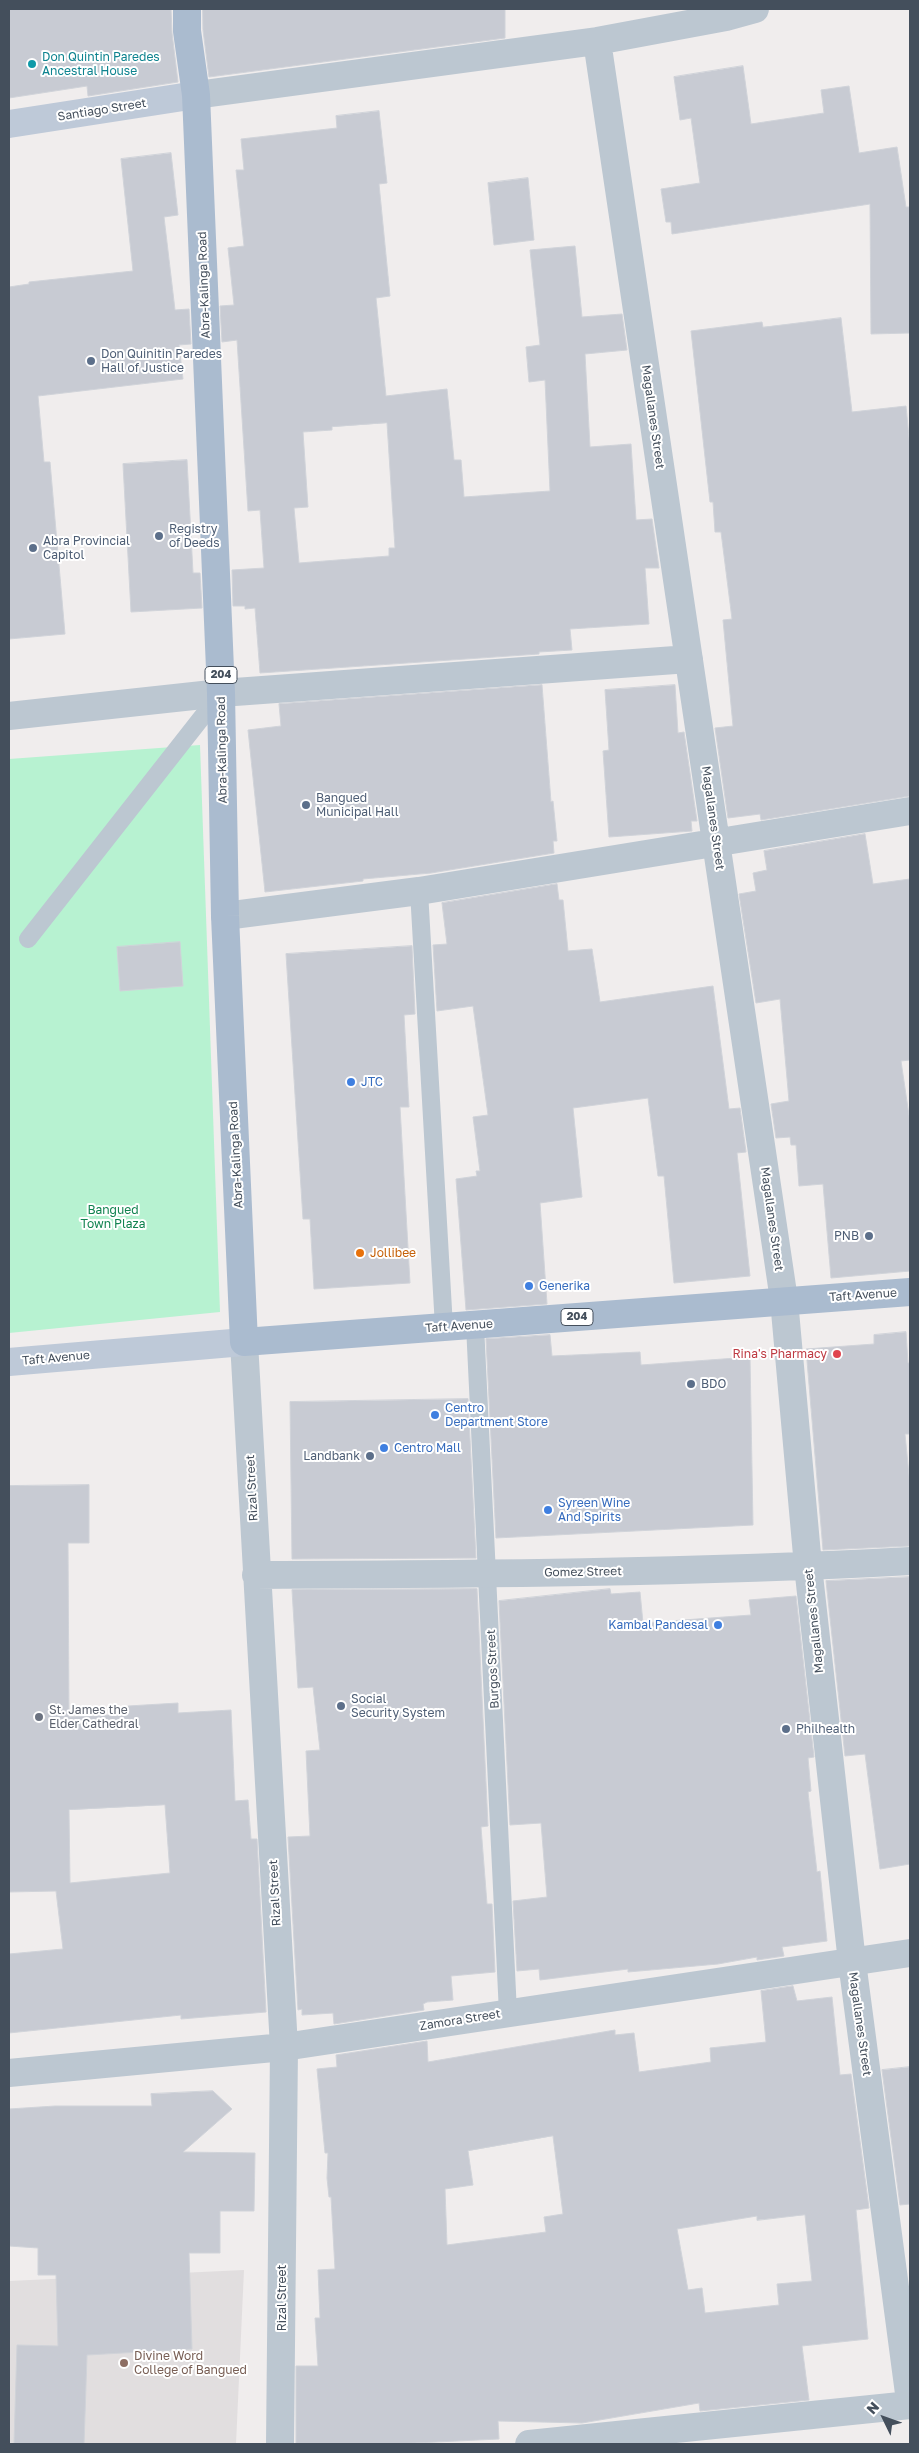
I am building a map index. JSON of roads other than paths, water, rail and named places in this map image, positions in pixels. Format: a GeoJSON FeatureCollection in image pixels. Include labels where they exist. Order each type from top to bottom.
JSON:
{"type":"FeatureCollection","features":[{"type":"Feature","properties":{"kind":"main road","name":"Abra-Kalinga Road"},"geometry":{"type":"LineString","coordinates":[[187,9],[196,95],[221,693],[226,916],[244,1342]]}},
{"type":"Feature","properties":{"kind":"main road","name":"Taft Avenue"},"geometry":{"type":"LineString","coordinates":[[244,1342],[910,1292]]}},
{"type":"Feature","properties":{"kind":"street"},"geometry":{"type":"LineString","coordinates":[[196,95],[597,41],[726,17],[755,9]]}},
{"type":"Feature","properties":{"kind":"street","name":"Magallanes Street"},"geometry":{"type":"LineString","coordinates":[[597,41],[784,1300],[808,1566],[852,1962],[910,2400]]}},
{"type":"Feature","properties":{"kind":"street","name":"Santiago Street"},"geometry":{"type":"LineString","coordinates":[[9,124],[196,95]]}},
{"type":"Feature","properties":{"kind":"street"},"geometry":{"type":"LineString","coordinates":[[9,716],[221,693],[689,658]]}},
{"type":"Feature","properties":{"kind":"street"},"geometry":{"type":"LineString","coordinates":[[226,916],[419,892],[716,841],[910,811]]}},
{"type":"Feature","properties":{"kind":"street","name":"Taft Avenue"},"geometry":{"type":"LineString","coordinates":[[9,1362],[244,1342]]}},
{"type":"Feature","properties":{"kind":"street","name":"Rizal Street"},"geometry":{"type":"LineString","coordinates":[[244,1342],[284,2047],[280,2444]]}},
{"type":"Feature","properties":{"kind":"street","name":"Gomez Street"},"geometry":{"type":"LineString","coordinates":[[256,1575],[488,1574],[808,1566],[910,1560]]}},
{"type":"Feature","properties":{"kind":"street","name":"Zamora Street"},"geometry":{"type":"LineString","coordinates":[[9,2073],[284,2047],[910,1953]]}},
{"type":"Feature","properties":{"kind":"street"},"geometry":{"type":"LineString","coordinates":[[529,2444],[910,2405]]}},
{"type":"Feature","properties":{"kind":"lane"},"geometry":{"type":"LineString","coordinates":[[28,940],[221,693]]}},
{"type":"Feature","properties":{"kind":"lane"},"geometry":{"type":"LineString","coordinates":[[419,892],[444,1327]]}},
{"type":"Feature","properties":{"kind":"lane","name":"Burgos Street"},"geometry":{"type":"LineString","coordinates":[[475,1325],[508,2013]]}},
{"type":"Feature","properties":{"kind":"place","name":"Don Quintin Paredes Ancestral House"},"geometry":{"type":"Point","coordinates":[32,64]}},
{"type":"Feature","properties":{"kind":"place","name":"Don Quinitin Paredes Hall of Justice"},"geometry":{"type":"Point","coordinates":[91,361]}},
{"type":"Feature","properties":{"kind":"place","name":"Registry of Deeds"},"geometry":{"type":"Point","coordinates":[159,536]}},
{"type":"Feature","properties":{"kind":"place","name":"Abra Provincial Capitol"},"geometry":{"type":"Point","coordinates":[33,548]}},
{"type":"Feature","properties":{"kind":"place","name":"Bangued Municipal Hall"},"geometry":{"type":"Point","coordinates":[306,805]}},
{"type":"Feature","properties":{"kind":"place","name":"JTC"},"geometry":{"type":"Point","coordinates":[351,1082]}},
{"type":"Feature","properties":{"kind":"place","name":"PNB"},"geometry":{"type":"Point","coordinates":[869,1236]}},
{"type":"Feature","properties":{"kind":"place","name":"Jollibee"},"geometry":{"type":"Point","coordinates":[360,1253]}},
{"type":"Feature","properties":{"kind":"place","name":"Generika"},"geometry":{"type":"Point","coordinates":[529,1286]}},
{"type":"Feature","properties":{"kind":"place","name":"Rina's Pharmacy"},"geometry":{"type":"Point","coordinates":[837,1354]}},
{"type":"Feature","properties":{"kind":"place","name":"BDO"},"geometry":{"type":"Point","coordinates":[691,1384]}},
{"type":"Feature","properties":{"kind":"place","name":"Centro Department Store"},"geometry":{"type":"Point","coordinates":[435,1415]}},
{"type":"Feature","properties":{"kind":"place","name":"Centro Mall"},"geometry":{"type":"Point","coordinates":[384,1448]}},
{"type":"Feature","properties":{"kind":"place","name":"Landbank"},"geometry":{"type":"Point","coordinates":[370,1456]}},
{"type":"Feature","properties":{"kind":"place","name":"Syreen Wine And Spirits"},"geometry":{"type":"Point","coordinates":[548,1510]}},
{"type":"Feature","properties":{"kind":"place","name":"Kambal Pandesal"},"geometry":{"type":"Point","coordinates":[718,1625]}},
{"type":"Feature","properties":{"kind":"place","name":"Social Security System"},"geometry":{"type":"Point","coordinates":[341,1706]}},
{"type":"Feature","properties":{"kind":"place","name":"St. James the Elder Cathedral"},"geometry":{"type":"Point","coordinates":[39,1717]}},
{"type":"Feature","properties":{"kind":"place","name":"Philhealth"},"geometry":{"type":"Point","coordinates":[786,1729]}},
{"type":"Feature","properties":{"kind":"place","name":"Divine Word College of Bangued"},"geometry":{"type":"Point","coordinates":[124,2363]}},
{"type":"Feature","properties":{"kind":"park label","name":"Bangued Town Plaza"},"geometry":{"type":"Point","coordinates":[113,1217]}}]}
